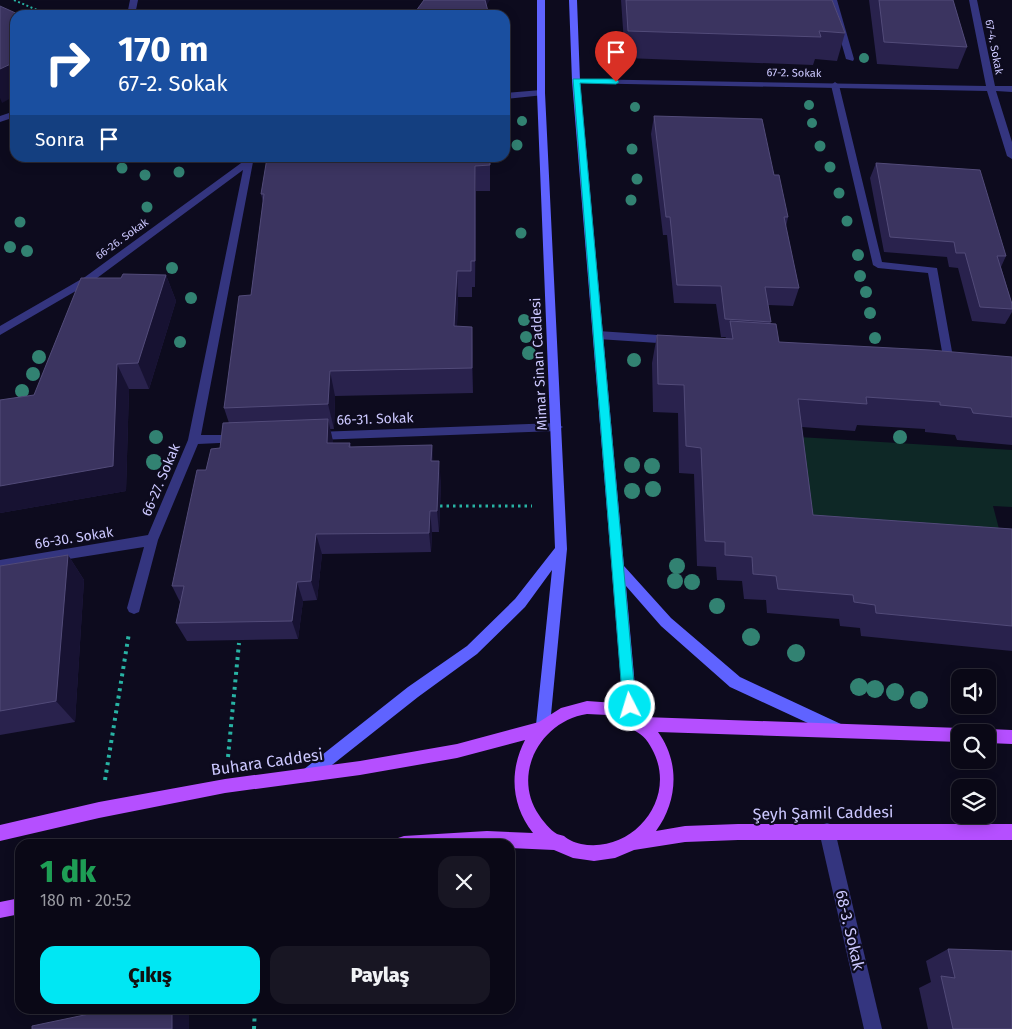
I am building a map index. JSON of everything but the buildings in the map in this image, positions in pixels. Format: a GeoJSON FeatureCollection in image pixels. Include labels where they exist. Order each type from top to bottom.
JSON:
{"type":"FeatureCollection","features":[{"type":"Feature","properties":{"kind":"main road"},"geometry":{"type":"LineString","coordinates":[[590,708],[611,711],[634,722],[648,733],[660,750],[667,770],[667,798],[656,823],[636,843],[622,849],[591,852],[575,849],[549,835],[530,814],[520,788],[521,762],[524,750],[541,727],[560,714],[590,708]]}},
{"type":"Feature","properties":{"kind":"main road"},"geometry":{"type":"LineString","coordinates":[[634,722],[951,735]]}},
{"type":"Feature","properties":{"kind":"main road","name":"Buhara Caddesi"},"geometry":{"type":"LineString","coordinates":[[0,832],[99,810],[225,786],[408,761],[457,751],[541,727]]}},
{"type":"Feature","properties":{"kind":"main road"},"geometry":{"type":"LineString","coordinates":[[996,736],[1012,737]]}},
{"type":"Feature","properties":{"kind":"main road","name":"Şeyh Şamil Caddesi"},"geometry":{"type":"LineString","coordinates":[[636,843],[685,834],[827,831],[1012,832]]}},
{"type":"Feature","properties":{"kind":"main road"},"geometry":{"type":"LineString","coordinates":[[515,840],[560,842]]}},
{"type":"Feature","properties":{"kind":"main road"},"geometry":{"type":"LineString","coordinates":[[0,910],[15,907]]}},
{"type":"Feature","properties":{"kind":"street","name":"Mimar Sinan Caddesi"},"geometry":{"type":"LineString","coordinates":[[541,0],[542,93],[561,549],[541,727]]}},
{"type":"Feature","properties":{"kind":"street"},"geometry":{"type":"LineString","coordinates":[[573,0],[576,81],[612,514],[634,722]]}},
{"type":"Feature","properties":{"kind":"street"},"geometry":{"type":"LineString","coordinates":[[833,0],[850,59]]}},
{"type":"Feature","properties":{"kind":"street","name":"67-4. Sokak"},"geometry":{"type":"LineString","coordinates":[[973,0],[991,89],[1012,156]]}},
{"type":"Feature","properties":{"kind":"street","name":"67-2. Sokak"},"geometry":{"type":"LineString","coordinates":[[576,81],[1012,89]]}},
{"type":"Feature","properties":{"kind":"street"},"geometry":{"type":"LineString","coordinates":[[835,85],[878,265],[933,270],[948,357]]}},
{"type":"Feature","properties":{"kind":"street"},"geometry":{"type":"LineString","coordinates":[[510,96],[542,93]]}},
{"type":"Feature","properties":{"kind":"street","name":"66-26. Sokak"},"geometry":{"type":"LineString","coordinates":[[0,331],[89,279],[247,162]]}},
{"type":"Feature","properties":{"kind":"street","name":"66-27. Sokak"},"geometry":{"type":"LineString","coordinates":[[134,608],[152,540],[194,440],[250,162]]}},
{"type":"Feature","properties":{"kind":"street"},"geometry":{"type":"LineString","coordinates":[[598,335],[686,340]]}},
{"type":"Feature","properties":{"kind":"street","name":"66-31. Sokak"},"geometry":{"type":"LineString","coordinates":[[302,436],[557,428]]}},
{"type":"Feature","properties":{"kind":"street"},"geometry":{"type":"LineString","coordinates":[[194,440],[253,438]]}},
{"type":"Feature","properties":{"kind":"street","name":"66-30. Sokak"},"geometry":{"type":"LineString","coordinates":[[0,565],[152,540]]}},
{"type":"Feature","properties":{"kind":"street"},"geometry":{"type":"LineString","coordinates":[[308,775],[413,692],[472,650],[520,604],[561,549]]}},
{"type":"Feature","properties":{"kind":"street"},"geometry":{"type":"LineString","coordinates":[[618,568],[666,622],[735,682],[840,731]]}},
{"type":"Feature","properties":{"kind":"street","name":"68-3. Sokak"},"geometry":{"type":"LineString","coordinates":[[827,831],[873,1029]]}},
{"type":"Feature","properties":{"kind":"path"},"geometry":{"type":"LineString","coordinates":[[14,0],[37,10]]}},
{"type":"Feature","properties":{"kind":"path"},"geometry":{"type":"LineString","coordinates":[[440,506],[525,506]]}},
{"type":"Feature","properties":{"kind":"path"},"geometry":{"type":"LineString","coordinates":[[99,810],[134,608]]}},
{"type":"Feature","properties":{"kind":"path"},"geometry":{"type":"LineString","coordinates":[[232,722],[239,643]]}},
{"type":"Feature","properties":{"kind":"path"},"geometry":{"type":"LineString","coordinates":[[254,1029],[255,1014]]}},
{"type":"Feature","properties":{"kind":"green space"},"geometry":{"type":"Polygon","coordinates":[[[799,437],[1012,450],[1012,507],[993,506],[1004,548],[813,535],[799,437]]]}},
{"type":"Feature","properties":{"kind":"route"},"geometry":{"type":"LineString","coordinates":[[616,82],[576,81],[630,706]]}}]}
